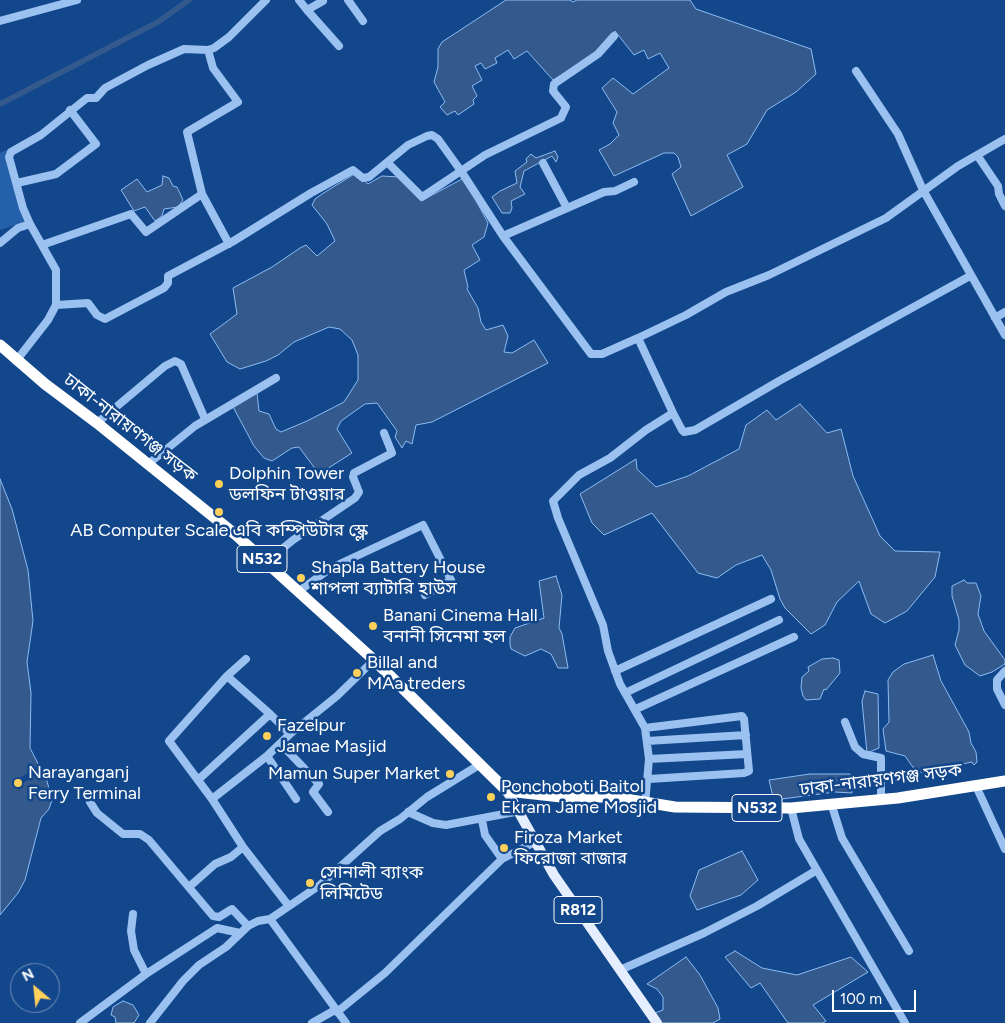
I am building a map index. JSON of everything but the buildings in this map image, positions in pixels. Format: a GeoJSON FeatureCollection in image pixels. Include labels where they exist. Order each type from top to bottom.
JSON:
{"type":"FeatureCollection","features":[{"type":"Feature","properties":{"kind":"highway","name":"ঢাকা-নারায়ণগঞ্জ সড়ক"},"geometry":{"type":"LineString","coordinates":[[0,346],[16,361],[97,423],[222,524],[266,562],[374,660],[478,765],[507,791],[561,797],[613,797],[645,804],[684,807],[791,808],[832,806],[881,800],[1005,781]]}},
{"type":"Feature","properties":{"kind":"main road","name":"R812"},"geometry":{"type":"LineString","coordinates":[[507,791],[520,811],[554,875],[657,1023]]}},
{"type":"Feature","properties":{"kind":"street"},"geometry":{"type":"LineString","coordinates":[[0,21],[78,0]]}},
{"type":"Feature","properties":{"kind":"street"},"geometry":{"type":"LineString","coordinates":[[16,361],[48,320],[56,305],[56,270],[30,224],[9,157],[12,152],[40,136],[87,98],[96,98],[105,88],[118,80],[184,49],[208,50],[228,37],[266,0]]}},
{"type":"Feature","properties":{"kind":"street"},"geometry":{"type":"LineString","coordinates":[[299,0],[339,46]]}},
{"type":"Feature","properties":{"kind":"street"},"geometry":{"type":"LineString","coordinates":[[308,10],[323,0]]}},
{"type":"Feature","properties":{"kind":"street"},"geometry":{"type":"LineString","coordinates":[[348,0],[363,21]]}},
{"type":"Feature","properties":{"kind":"street"},"geometry":{"type":"LineString","coordinates":[[388,163],[422,196],[485,155],[561,118],[566,107],[553,91],[554,84],[598,54],[614,36]]}},
{"type":"Feature","properties":{"kind":"street"},"geometry":{"type":"LineString","coordinates":[[208,50],[213,68],[238,102],[188,132],[202,194],[229,244]]}},
{"type":"Feature","properties":{"kind":"street"},"geometry":{"type":"LineString","coordinates":[[856,71],[898,134],[923,190],[1005,335]]}},
{"type":"Feature","properties":{"kind":"street"},"geometry":{"type":"LineString","coordinates":[[17,183],[56,174],[96,144],[70,110]]}},
{"type":"Feature","properties":{"kind":"street"},"geometry":{"type":"LineString","coordinates":[[56,305],[88,303],[97,315],[105,319],[164,288],[168,283],[168,276],[229,244],[298,200],[349,171],[356,171],[364,178],[369,178],[408,145],[432,135],[438,139],[503,236],[591,354],[602,354],[686,315],[726,292],[769,276],[886,218],[923,190],[1005,139]]}},
{"type":"Feature","properties":{"kind":"street"},"geometry":{"type":"LineString","coordinates":[[977,155],[998,186],[999,194],[1005,206]]}},
{"type":"Feature","properties":{"kind":"street"},"geometry":{"type":"LineString","coordinates":[[543,163],[567,208]]}},
{"type":"Feature","properties":{"kind":"street"},"geometry":{"type":"LineString","coordinates":[[503,236],[634,182]]}},
{"type":"Feature","properties":{"kind":"street"},"geometry":{"type":"LineString","coordinates":[[42,245],[131,214],[146,232],[202,194]]}},
{"type":"Feature","properties":{"kind":"street"},"geometry":{"type":"LineString","coordinates":[[0,243],[18,228],[30,224]]}},
{"type":"Feature","properties":{"kind":"street"},"geometry":{"type":"LineString","coordinates":[[638,338],[682,430],[684,432],[695,430],[778,381],[970,276]]}},
{"type":"Feature","properties":{"kind":"street"},"geometry":{"type":"LineString","coordinates":[[995,318],[1005,312]]}},
{"type":"Feature","properties":{"kind":"street"},"geometry":{"type":"LineString","coordinates":[[97,423],[165,366],[175,361],[181,364],[206,419]]}},
{"type":"Feature","properties":{"kind":"street"},"geometry":{"type":"LineString","coordinates":[[147,465],[206,419],[276,378]]}},
{"type":"Feature","properties":{"kind":"street"},"geometry":{"type":"LineString","coordinates":[[645,804],[649,779],[649,759],[645,728],[615,671],[608,651],[604,626],[558,518],[553,501],[579,475],[610,458],[646,430],[673,413]]}},
{"type":"Feature","properties":{"kind":"street"},"geometry":{"type":"LineString","coordinates":[[266,562],[293,540],[355,498],[359,492],[353,477],[354,473],[392,453],[384,433]]}},
{"type":"Feature","properties":{"kind":"street"},"geometry":{"type":"LineString","coordinates":[[298,591],[331,568],[423,525],[451,580],[425,595]]}},
{"type":"Feature","properties":{"kind":"street"},"geometry":{"type":"LineString","coordinates":[[615,671],[771,600]]}},
{"type":"Feature","properties":{"kind":"street"},"geometry":{"type":"LineString","coordinates":[[625,693],[779,620]]}},
{"type":"Feature","properties":{"kind":"street"},"geometry":{"type":"LineString","coordinates":[[636,709],[794,637]]}},
{"type":"Feature","properties":{"kind":"street"},"geometry":{"type":"LineString","coordinates":[[246,659],[227,676],[169,741],[175,752],[199,780],[243,847],[288,905]]}},
{"type":"Feature","properties":{"kind":"street"},"geometry":{"type":"LineString","coordinates":[[212,799],[281,744],[290,734],[357,678],[374,660]]}},
{"type":"Feature","properties":{"kind":"street"},"geometry":{"type":"LineString","coordinates":[[1005,671],[997,680],[997,689],[1005,705]]}},
{"type":"Feature","properties":{"kind":"street"},"geometry":{"type":"LineString","coordinates":[[227,676],[290,734]]}},
{"type":"Feature","properties":{"kind":"street"},"geometry":{"type":"LineString","coordinates":[[199,780],[270,714]]}},
{"type":"Feature","properties":{"kind":"street"},"geometry":{"type":"LineString","coordinates":[[645,728],[742,716],[749,771],[747,773],[649,779]]}},
{"type":"Feature","properties":{"kind":"street"},"geometry":{"type":"LineString","coordinates":[[845,722],[855,748],[863,754],[881,758],[881,800]]}},
{"type":"Feature","properties":{"kind":"street"},"geometry":{"type":"LineString","coordinates":[[647,741],[746,736]]}},
{"type":"Feature","properties":{"kind":"street"},"geometry":{"type":"LineString","coordinates":[[281,744],[319,784],[313,792],[328,812]]}},
{"type":"Feature","properties":{"kind":"street"},"geometry":{"type":"LineString","coordinates":[[649,759],[747,754]]}},
{"type":"Feature","properties":{"kind":"street"},"geometry":{"type":"LineString","coordinates":[[267,756],[296,799]]}},
{"type":"Feature","properties":{"kind":"street"},"geometry":{"type":"LineString","coordinates":[[150,1023],[183,981],[199,965],[226,947],[248,926],[258,920],[270,919],[320,885],[374,835],[427,797],[478,765]]}},
{"type":"Feature","properties":{"kind":"street"},"geometry":{"type":"LineString","coordinates":[[976,786],[1005,849]]}},
{"type":"Feature","properties":{"kind":"street"},"geometry":{"type":"LineString","coordinates":[[90,802],[97,813],[123,834],[140,834],[149,840],[213,916],[220,917],[232,909],[248,926]]}},
{"type":"Feature","properties":{"kind":"street"},"geometry":{"type":"LineString","coordinates":[[832,806],[842,838],[909,951]]}},
{"type":"Feature","properties":{"kind":"street"},"geometry":{"type":"LineString","coordinates":[[791,808],[799,839],[905,1023]]}},
{"type":"Feature","properties":{"kind":"street"},"geometry":{"type":"LineString","coordinates":[[408,812],[433,823],[446,825],[482,820],[520,811]]}},
{"type":"Feature","properties":{"kind":"street"},"geometry":{"type":"LineString","coordinates":[[482,820],[485,834],[502,859]]}},
{"type":"Feature","properties":{"kind":"street"},"geometry":{"type":"LineString","coordinates":[[312,1023],[336,1011],[385,973],[502,859],[535,842]]}},
{"type":"Feature","properties":{"kind":"street"},"geometry":{"type":"LineString","coordinates":[[189,887],[215,864],[231,857],[243,847]]}},
{"type":"Feature","properties":{"kind":"street"},"geometry":{"type":"LineString","coordinates":[[620,970],[704,933],[757,906],[817,870]]}},
{"type":"Feature","properties":{"kind":"street"},"geometry":{"type":"LineString","coordinates":[[133,914],[131,931],[134,950],[146,974]]}},
{"type":"Feature","properties":{"kind":"street"},"geometry":{"type":"LineString","coordinates":[[270,919],[346,1023]]}},
{"type":"Feature","properties":{"kind":"street"},"geometry":{"type":"LineString","coordinates":[[80,1023],[146,974],[217,928],[240,933]]}},
{"type":"Feature","properties":{"kind":"shaded area"},"geometry":{"type":"Polygon","coordinates":[[[506,0],[570,0],[573,2],[577,0],[690,0],[696,9],[811,49],[816,74],[796,92],[767,110],[747,144],[727,155],[743,187],[691,216],[672,174],[681,167],[678,157],[674,153],[664,153],[614,176],[599,150],[610,144],[619,135],[613,123],[617,112],[602,88],[613,78],[633,94],[669,68],[660,53],[648,59],[644,50],[634,55],[615,31],[591,57],[553,80],[527,51],[514,59],[508,50],[495,58],[497,63],[485,69],[481,63],[475,66],[482,80],[472,86],[477,96],[473,100],[474,104],[458,115],[455,111],[447,115],[440,107],[445,102],[434,82],[438,67],[438,49],[442,42],[506,0]]]}},
{"type":"Feature","properties":{"kind":"shaded area"},"geometry":{"type":"Polygon","coordinates":[[[9,149],[28,221],[0,230],[0,153],[9,149]]]}},
{"type":"Feature","properties":{"kind":"shaded area"},"geometry":{"type":"Polygon","coordinates":[[[555,151],[558,157],[556,162],[552,156],[524,171],[520,187],[525,194],[511,201],[512,208],[510,213],[502,213],[492,197],[517,183],[515,171],[527,162],[526,159],[531,154],[536,158],[555,151]]]}},
{"type":"Feature","properties":{"kind":"shaded area"},"geometry":{"type":"Polygon","coordinates":[[[356,173],[368,184],[382,176],[400,177],[421,201],[464,178],[488,223],[484,237],[472,245],[480,260],[464,270],[467,289],[478,308],[481,322],[486,330],[503,325],[508,336],[504,352],[512,353],[534,340],[548,363],[432,422],[416,425],[412,444],[406,441],[402,448],[395,437],[397,431],[377,403],[365,404],[341,421],[337,429],[352,453],[319,474],[299,447],[292,448],[272,461],[264,458],[254,446],[232,405],[257,393],[259,411],[269,414],[276,429],[281,432],[344,402],[358,380],[358,355],[352,340],[340,329],[329,327],[294,342],[278,355],[266,361],[240,369],[227,362],[210,334],[237,314],[233,288],[272,267],[306,245],[317,256],[335,241],[327,224],[312,205],[315,199],[356,173]]]}},
{"type":"Feature","properties":{"kind":"shaded area"},"geometry":{"type":"Polygon","coordinates":[[[163,176],[169,178],[173,186],[177,187],[183,200],[178,207],[164,209],[162,216],[155,221],[145,207],[134,211],[121,190],[137,179],[147,192],[162,185],[163,176]]]}},
{"type":"Feature","properties":{"kind":"shaded area"},"geometry":{"type":"Polygon","coordinates":[[[800,404],[827,433],[841,429],[853,476],[880,536],[895,551],[940,552],[935,577],[907,611],[885,623],[871,614],[859,581],[837,602],[825,625],[811,634],[785,608],[780,599],[771,570],[762,555],[736,565],[717,578],[698,573],[652,513],[604,535],[592,523],[580,494],[636,459],[637,469],[656,487],[688,476],[739,449],[746,425],[767,410],[776,420],[800,404]]]}},
{"type":"Feature","properties":{"kind":"shaded area"},"geometry":{"type":"Polygon","coordinates":[[[0,479],[12,509],[28,570],[33,621],[27,662],[31,693],[30,748],[47,781],[52,800],[49,809],[41,818],[25,880],[18,893],[0,915],[0,479]]]}},
{"type":"Feature","properties":{"kind":"shaded area"},"geometry":{"type":"Polygon","coordinates":[[[556,576],[562,595],[559,628],[562,634],[568,668],[558,668],[551,654],[541,649],[525,656],[511,649],[510,645],[510,637],[515,628],[544,618],[539,581],[556,576]]]}},
{"type":"Feature","properties":{"kind":"shaded area"},"geometry":{"type":"Polygon","coordinates":[[[964,580],[967,583],[976,583],[981,596],[978,614],[984,631],[1005,660],[1005,664],[992,672],[980,676],[965,665],[955,645],[959,630],[959,620],[952,596],[952,586],[964,580]]]}},
{"type":"Feature","properties":{"kind":"shaded area"},"geometry":{"type":"Polygon","coordinates":[[[933,655],[941,681],[969,732],[971,743],[976,752],[977,762],[974,765],[972,762],[962,764],[962,771],[954,774],[935,771],[923,773],[915,770],[905,756],[886,751],[883,729],[889,722],[888,680],[893,672],[904,664],[933,655]]]}},
{"type":"Feature","properties":{"kind":"shaded area"},"geometry":{"type":"Polygon","coordinates":[[[833,658],[839,660],[840,673],[826,690],[824,689],[820,699],[806,700],[801,688],[802,677],[809,671],[808,667],[822,659],[833,658]]]}},
{"type":"Feature","properties":{"kind":"shaded area"},"geometry":{"type":"Polygon","coordinates":[[[865,691],[878,694],[879,748],[867,753],[862,701],[865,691]]]}},
{"type":"Feature","properties":{"kind":"shaded area"},"geometry":{"type":"Polygon","coordinates":[[[810,774],[850,774],[852,793],[835,792],[782,799],[773,797],[769,780],[810,774]]]}},
{"type":"Feature","properties":{"kind":"shaded area"},"geometry":{"type":"Polygon","coordinates":[[[742,851],[758,880],[741,895],[697,910],[690,896],[699,870],[742,851]]]}},
{"type":"Feature","properties":{"kind":"shaded area"},"geometry":{"type":"Polygon","coordinates":[[[735,951],[762,968],[797,975],[851,957],[868,972],[813,1005],[826,1021],[823,1023],[788,1023],[760,983],[751,988],[725,957],[735,951]]]}},
{"type":"Feature","properties":{"kind":"shaded area"},"geometry":{"type":"Polygon","coordinates":[[[686,957],[700,975],[718,1008],[720,1019],[713,1023],[661,1023],[655,1013],[663,1010],[663,997],[657,989],[647,984],[686,957]]]}},
{"type":"Feature","properties":{"kind":"shaded area"},"geometry":{"type":"Polygon","coordinates":[[[123,1001],[133,1005],[139,1015],[134,1023],[116,1023],[115,1017],[111,1015],[113,1007],[123,1001]]]}},
{"type":"Feature","properties":{"kind":"pier"},"geometry":{"type":"Polygon","coordinates":[[[41,765],[44,770],[22,784],[24,787],[19,790],[13,782],[41,765]]]}},
{"type":"Feature","properties":{"kind":"waterway"},"geometry":{"type":"LineString","coordinates":[[0,104],[158,22],[189,0]]}},
{"type":"Feature","properties":{"kind":"place","name":"Dolphin Tower ডলফিন টাওয়ার"},"geometry":{"type":"Point","coordinates":[219,484]}},
{"type":"Feature","properties":{"kind":"place","name":"AB Computer Scale এবি কম্পিউটার স্কেল"},"geometry":{"type":"Point","coordinates":[219,512]}},
{"type":"Feature","properties":{"kind":"place","name":"Shapla Battery House শাপলা ব্যাটারি হাউস"},"geometry":{"type":"Point","coordinates":[301,578]}},
{"type":"Feature","properties":{"kind":"place","name":"Banani Cinema Hall বনানী সিনেমা হল"},"geometry":{"type":"Point","coordinates":[373,626]}},
{"type":"Feature","properties":{"kind":"place","name":"Billal and MAa treders"},"geometry":{"type":"Point","coordinates":[357,673]}},
{"type":"Feature","properties":{"kind":"place","name":"Fazelpur Jamae Masjid"},"geometry":{"type":"Point","coordinates":[267,736]}},
{"type":"Feature","properties":{"kind":"place","name":"Mamun Super Market"},"geometry":{"type":"Point","coordinates":[450,774]}},
{"type":"Feature","properties":{"kind":"place","name":"Narayanganj Ferry Terminal"},"geometry":{"type":"Point","coordinates":[18,783]}},
{"type":"Feature","properties":{"kind":"place","name":"Ponchoboti Baitol Ekram Jame Mosjid"},"geometry":{"type":"Point","coordinates":[491,797]}},
{"type":"Feature","properties":{"kind":"place","name":"Firoza Market ফিরোজা বাজার"},"geometry":{"type":"Point","coordinates":[504,848]}},
{"type":"Feature","properties":{"kind":"place","name":"সোনালী ব্যাংক লিমিটেড"},"geometry":{"type":"Point","coordinates":[310,883]}}]}
